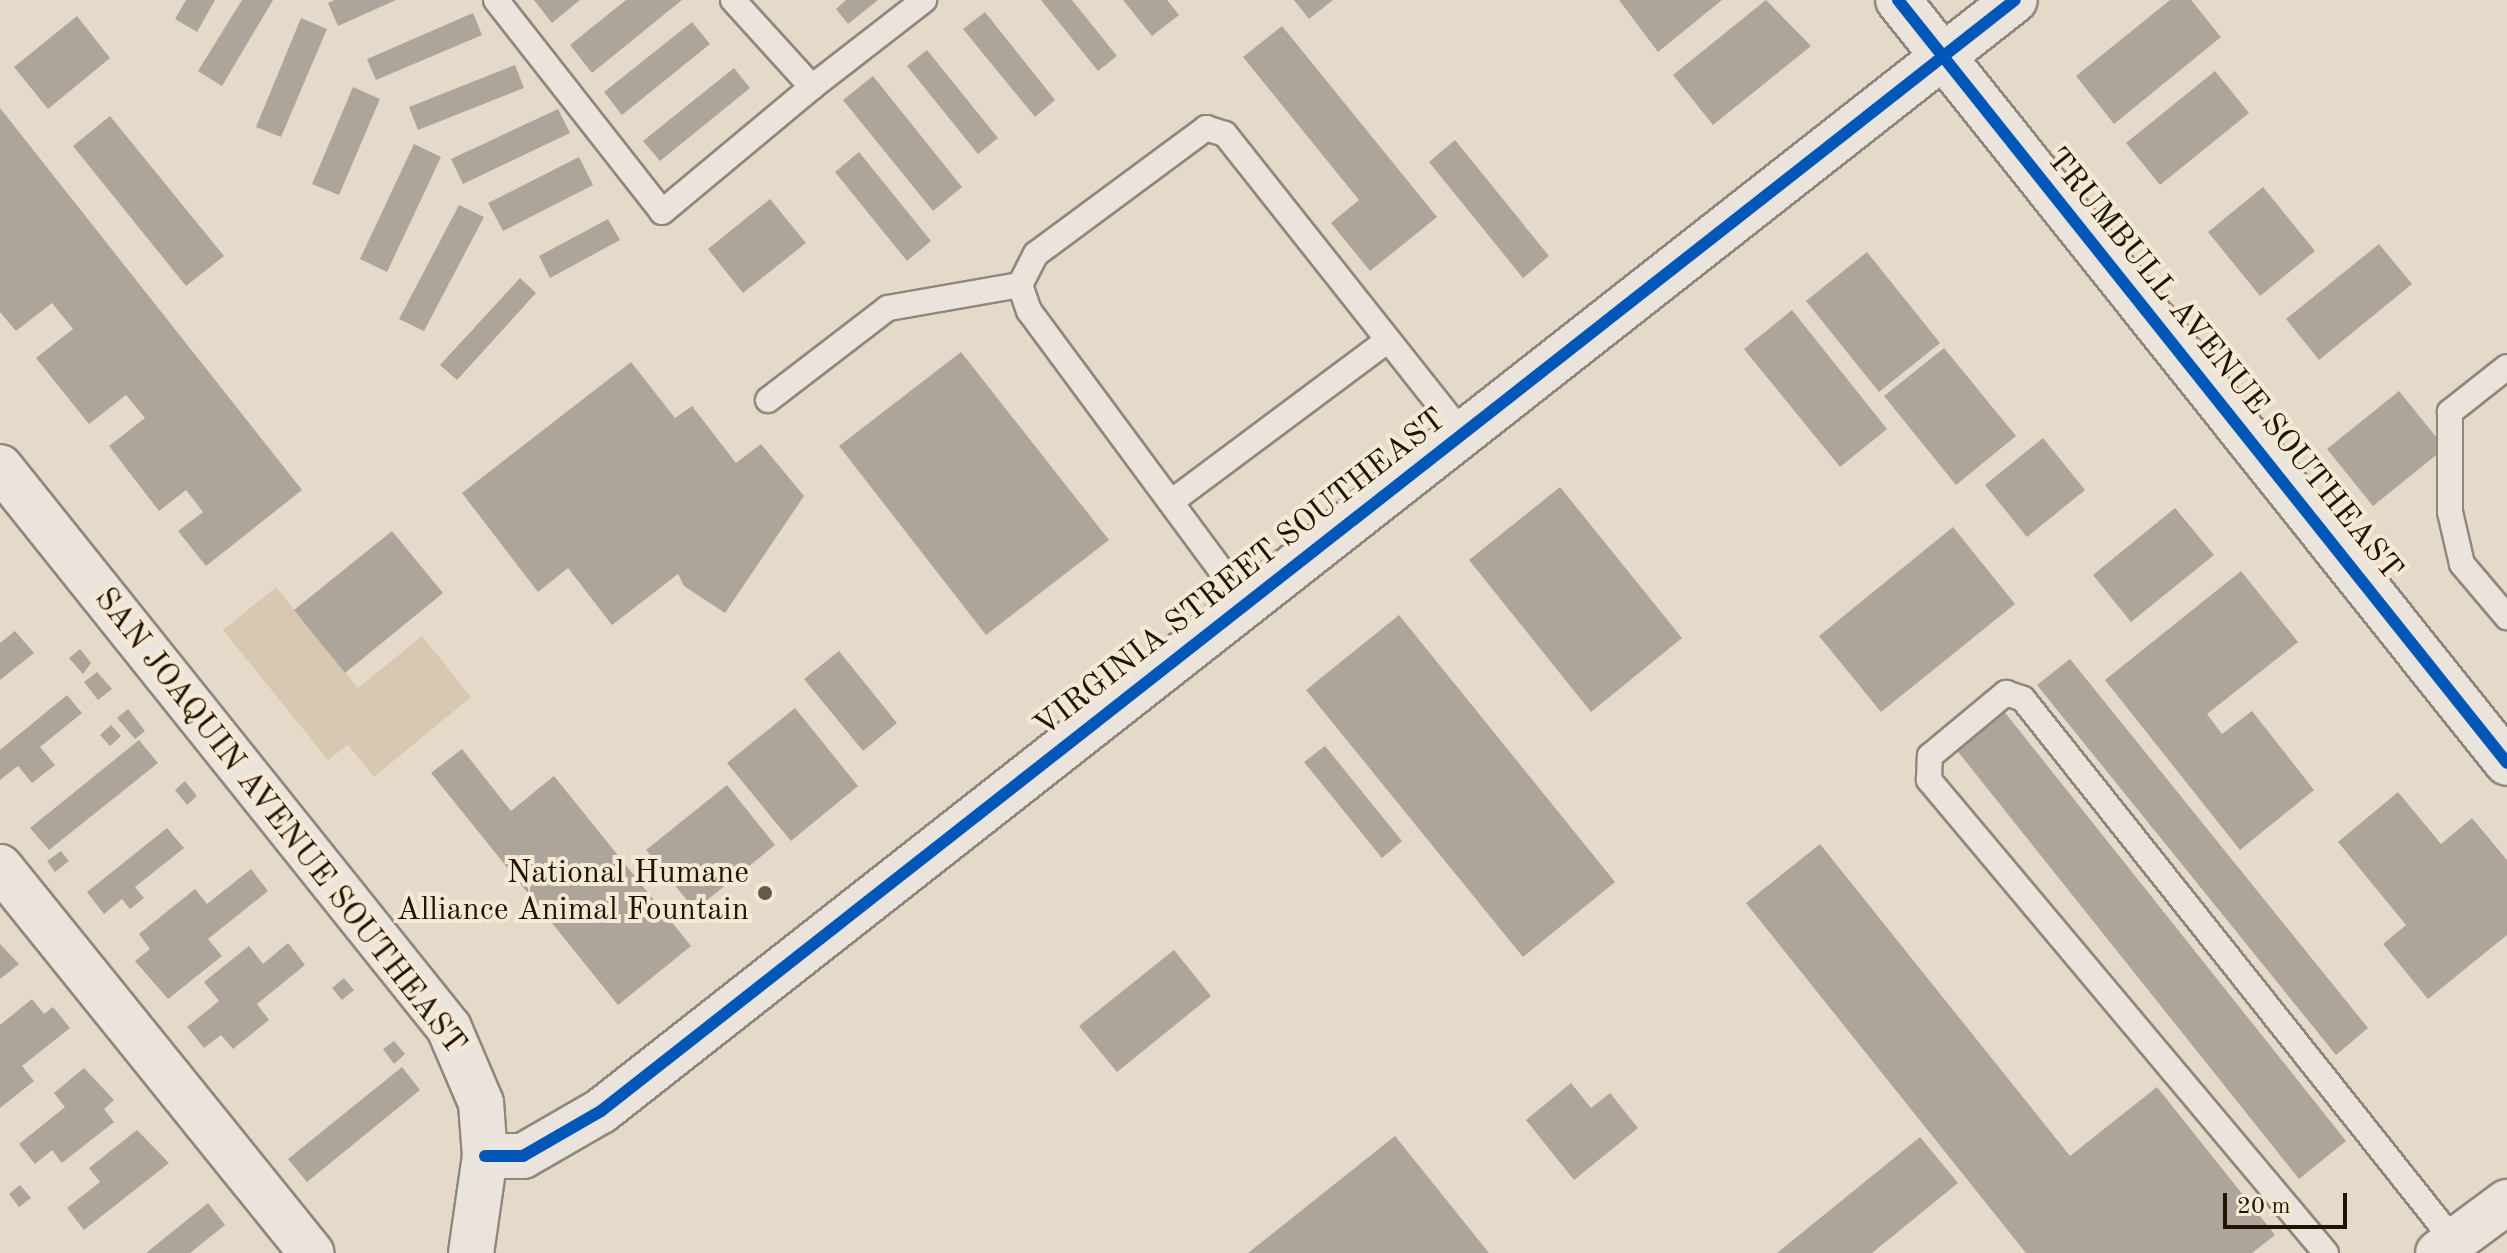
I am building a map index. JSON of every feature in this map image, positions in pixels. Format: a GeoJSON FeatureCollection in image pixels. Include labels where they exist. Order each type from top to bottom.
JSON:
{"type":"FeatureCollection","features":[{"type":"Feature","properties":{"kind":"street","name":"TRUMBULL AVENUE SOUTHEAST"},"geometry":{"type":"LineString","coordinates":[[1898,0],[2507,763]]}},
{"type":"Feature","properties":{"kind":"street","name":"VIRGINIA STREET SOUTHEAST"},"geometry":{"type":"LineString","coordinates":[[485,1156],[523,1156],[601,1111],[2015,0]]}},
{"type":"Feature","properties":{"kind":"street","name":"SAN JOAQUIN AVENUE SOUTHEAST"},"geometry":{"type":"LineString","coordinates":[[0,467],[449,1028],[481,1103],[485,1156],[471,1253]]}},
{"type":"Feature","properties":{"kind":"street"},"geometry":{"type":"LineString","coordinates":[[0,867],[312,1253]]}},
{"type":"Feature","properties":{"kind":"street"},"geometry":{"type":"LineString","coordinates":[[2446,1247],[2507,1202]]}},
{"type":"Feature","properties":{"kind":"lane"},"geometry":{"type":"LineString","coordinates":[[496,0],[662,212],[812,87],[924,0]]}},
{"type":"Feature","properties":{"kind":"lane"},"geometry":{"type":"LineString","coordinates":[[733,0],[812,87]]}},
{"type":"Feature","properties":{"kind":"lane"},"geometry":{"type":"LineString","coordinates":[[1246,604],[1029,311],[1020,285],[1036,254],[1206,128],[1225,134],[1462,433]]}},
{"type":"Feature","properties":{"kind":"lane"},"geometry":{"type":"LineString","coordinates":[[768,400],[888,308],[1020,285]]}},
{"type":"Feature","properties":{"kind":"lane"},"geometry":{"type":"LineString","coordinates":[[1171,502],[1387,341]]}},
{"type":"Feature","properties":{"kind":"lane"},"geometry":{"type":"LineString","coordinates":[[2507,367],[2450,412],[2450,484],[2462,564],[2507,617]]}},
{"type":"Feature","properties":{"kind":"lane"},"geometry":{"type":"LineString","coordinates":[[2326,1253],[1929,780],[1930,756],[2006,693],[2023,699],[2446,1247]]}},
{"type":"Feature","properties":{"kind":"shaded area"},"geometry":{"type":"Polygon","coordinates":[[[276,587],[358,688],[422,636],[471,697],[374,777],[348,745],[328,760],[223,630],[276,587]]]}},
{"type":"Feature","properties":{"kind":"building"},"geometry":{"type":"Polygon","coordinates":[[[186,0],[215,0],[197,32],[175,19],[186,0]]]}},
{"type":"Feature","properties":{"kind":"building"},"geometry":{"type":"Polygon","coordinates":[[[242,0],[273,0],[222,86],[198,71],[242,0]]]}},
{"type":"Feature","properties":{"kind":"building"},"geometry":{"type":"Polygon","coordinates":[[[335,0],[396,0],[338,26],[328,3],[335,0]]]}},
{"type":"Feature","properties":{"kind":"building"},"geometry":{"type":"Polygon","coordinates":[[[534,0],[580,0],[552,23],[534,0]]]}},
{"type":"Feature","properties":{"kind":"building"},"geometry":{"type":"Polygon","coordinates":[[[626,0],[682,0],[592,73],[570,45],[626,0]]]}},
{"type":"Feature","properties":{"kind":"building"},"geometry":{"type":"Polygon","coordinates":[[[846,0],[878,0],[848,24],[836,9],[846,0]]]}},
{"type":"Feature","properties":{"kind":"building"},"geometry":{"type":"Polygon","coordinates":[[[1041,0],[1072,0],[1117,56],[1098,71],[1041,0]]]}},
{"type":"Feature","properties":{"kind":"building"},"geometry":{"type":"Polygon","coordinates":[[[1123,0],[1167,0],[1179,15],[1152,36],[1123,0]]]}},
{"type":"Feature","properties":{"kind":"building"},"geometry":{"type":"Polygon","coordinates":[[[1294,0],[1333,0],[1309,19],[1294,0]]]}},
{"type":"Feature","properties":{"kind":"building"},"geometry":{"type":"Polygon","coordinates":[[[1619,0],[1722,0],[1658,52],[1619,0]]]}},
{"type":"Feature","properties":{"kind":"building"},"geometry":{"type":"Polygon","coordinates":[[[1766,0],[1811,46],[1713,125],[1673,75],[1766,0]]]}},
{"type":"Feature","properties":{"kind":"building"},"geometry":{"type":"Polygon","coordinates":[[[2170,0],[2191,0],[2221,37],[2114,124],[2076,76],[2170,0]]]}},
{"type":"Feature","properties":{"kind":"building"},"geometry":{"type":"Polygon","coordinates":[[[985,12],[1055,100],[1035,117],[963,29],[985,12]]]}},
{"type":"Feature","properties":{"kind":"building"},"geometry":{"type":"Polygon","coordinates":[[[473,13],[482,35],[376,80],[367,59],[473,13]]]}},
{"type":"Feature","properties":{"kind":"building"},"geometry":{"type":"Polygon","coordinates":[[[77,16],[110,58],[48,109],[14,67],[77,16]]]}},
{"type":"Feature","properties":{"kind":"building"},"geometry":{"type":"Polygon","coordinates":[[[301,18],[327,29],[281,137],[256,127],[301,18]]]}},
{"type":"Feature","properties":{"kind":"building"},"geometry":{"type":"Polygon","coordinates":[[[692,22],[710,44],[622,115],[604,92],[692,22]]]}},
{"type":"Feature","properties":{"kind":"building"},"geometry":{"type":"Polygon","coordinates":[[[1282,26],[1437,217],[1370,271],[1331,223],[1359,200],[1243,57],[1282,26]]]}},
{"type":"Feature","properties":{"kind":"building"},"geometry":{"type":"Polygon","coordinates":[[[927,50],[998,138],[978,154],[907,66],[927,50]]]}},
{"type":"Feature","properties":{"kind":"building"},"geometry":{"type":"Polygon","coordinates":[[[515,65],[524,88],[418,130],[409,107],[515,65]]]}},
{"type":"Feature","properties":{"kind":"building"},"geometry":{"type":"Polygon","coordinates":[[[734,68],[750,88],[660,161],[643,141],[734,68]]]}},
{"type":"Feature","properties":{"kind":"building"},"geometry":{"type":"Polygon","coordinates":[[[2215,71],[2249,113],[2160,185],[2126,143],[2215,71]]]}},
{"type":"Feature","properties":{"kind":"building"},"geometry":{"type":"Polygon","coordinates":[[[873,76],[962,187],[933,211],[843,100],[873,76]]]}},
{"type":"Feature","properties":{"kind":"building"},"geometry":{"type":"Polygon","coordinates":[[[353,87],[380,99],[339,195],[312,184],[353,87]]]}},
{"type":"Feature","properties":{"kind":"building"},"geometry":{"type":"Polygon","coordinates":[[[0,108],[302,490],[206,566],[178,531],[203,512],[186,490],[159,511],[109,446],[145,418],[126,395],[89,424],[36,358],[73,329],[52,303],[16,331],[0,312],[0,108]]]}},
{"type":"Feature","properties":{"kind":"building"},"geometry":{"type":"Polygon","coordinates":[[[558,109],[570,133],[463,184],[451,159],[558,109]]]}},
{"type":"Feature","properties":{"kind":"building"},"geometry":{"type":"Polygon","coordinates":[[[110,116],[224,256],[186,286],[73,146],[110,116]]]}},
{"type":"Feature","properties":{"kind":"building"},"geometry":{"type":"Polygon","coordinates":[[[1455,140],[1549,256],[1523,278],[1429,162],[1455,140]]]}},
{"type":"Feature","properties":{"kind":"building"},"geometry":{"type":"Polygon","coordinates":[[[414,144],[441,157],[387,272],[360,259],[414,144]]]}},
{"type":"Feature","properties":{"kind":"building"},"geometry":{"type":"Polygon","coordinates":[[[859,152],[931,241],[907,261],[835,172],[859,152]]]}},
{"type":"Feature","properties":{"kind":"building"},"geometry":{"type":"Polygon","coordinates":[[[579,157],[593,185],[503,231],[488,203],[579,157]]]}},
{"type":"Feature","properties":{"kind":"building"},"geometry":{"type":"Polygon","coordinates":[[[2263,187],[2315,251],[2260,296],[2208,232],[2263,187]]]}},
{"type":"Feature","properties":{"kind":"building"},"geometry":{"type":"Polygon","coordinates":[[[770,199],[806,243],[743,293],[708,249],[770,199]]]}},
{"type":"Feature","properties":{"kind":"building"},"geometry":{"type":"Polygon","coordinates":[[[459,205],[484,217],[424,331],[399,319],[459,205]]]}},
{"type":"Feature","properties":{"kind":"building"},"geometry":{"type":"Polygon","coordinates":[[[608,219],[620,240],[550,278],[539,256],[608,219]]]}},
{"type":"Feature","properties":{"kind":"building"},"geometry":{"type":"Polygon","coordinates":[[[2379,244],[2412,284],[2319,360],[2286,319],[2379,244]]]}},
{"type":"Feature","properties":{"kind":"building"},"geometry":{"type":"Polygon","coordinates":[[[1867,252],[1940,343],[1879,392],[1806,301],[1867,252]]]}},
{"type":"Feature","properties":{"kind":"building"},"geometry":{"type":"Polygon","coordinates":[[[520,278],[536,293],[457,380],[440,365],[520,278]]]}},
{"type":"Feature","properties":{"kind":"building"},"geometry":{"type":"Polygon","coordinates":[[[1792,310],[1887,429],[1840,467],[1744,349],[1792,310]]]}},
{"type":"Feature","properties":{"kind":"building"},"geometry":{"type":"Polygon","coordinates":[[[1944,348],[2016,436],[1956,485],[1884,396],[1944,348]]]}},
{"type":"Feature","properties":{"kind":"building"},"geometry":{"type":"Polygon","coordinates":[[[961,352],[1109,540],[986,635],[839,446],[961,352]]]}},
{"type":"Feature","properties":{"kind":"building"},"geometry":{"type":"Polygon","coordinates":[[[631,362],[675,418],[692,406],[736,463],[761,444],[804,496],[725,613],[684,586],[678,574],[612,625],[568,568],[538,592],[462,493],[631,362]]]}},
{"type":"Feature","properties":{"kind":"building"},"geometry":{"type":"Polygon","coordinates":[[[2399,391],[2445,448],[2373,506],[2327,449],[2399,391]]]}},
{"type":"Feature","properties":{"kind":"building"},"geometry":{"type":"Polygon","coordinates":[[[2043,438],[2085,490],[2027,537],[1985,485],[2043,438]]]}},
{"type":"Feature","properties":{"kind":"building"},"geometry":{"type":"Polygon","coordinates":[[[1560,487],[1682,638],[1591,712],[1469,560],[1560,487]]]}},
{"type":"Feature","properties":{"kind":"building"},"geometry":{"type":"Polygon","coordinates":[[[2175,508],[2214,555],[2131,622],[2093,575],[2175,508]]]}},
{"type":"Feature","properties":{"kind":"building"},"geometry":{"type":"Polygon","coordinates":[[[1953,527],[2015,604],[1881,712],[1819,636],[1953,527]]]}},
{"type":"Feature","properties":{"kind":"building"},"geometry":{"type":"Polygon","coordinates":[[[392,531],[443,593],[345,673],[294,610],[392,531]]]}},
{"type":"Feature","properties":{"kind":"building"},"geometry":{"type":"Polygon","coordinates":[[[2241,571],[2298,642],[2207,714],[2222,734],[2252,711],[2314,790],[2240,850],[2105,680],[2241,571]]]}},
{"type":"Feature","properties":{"kind":"building"},"geometry":{"type":"Polygon","coordinates":[[[1399,615],[1615,882],[1523,957],[1306,690],[1399,615]]]}},
{"type":"Feature","properties":{"kind":"building"},"geometry":{"type":"Polygon","coordinates":[[[15,631],[34,653],[0,680],[0,643],[15,631]]]}},
{"type":"Feature","properties":{"kind":"building"},"geometry":{"type":"Polygon","coordinates":[[[80,649],[91,663],[83,674],[69,658],[80,649]]]}},
{"type":"Feature","properties":{"kind":"building"},"geometry":{"type":"Polygon","coordinates":[[[839,651],[897,723],[863,751],[804,679],[839,651]]]}},
{"type":"Feature","properties":{"kind":"building"},"geometry":{"type":"Polygon","coordinates":[[[2070,659],[2368,1028],[2336,1055],[2037,685],[2070,659]]]}},
{"type":"Feature","properties":{"kind":"building"},"geometry":{"type":"Polygon","coordinates":[[[97,672],[112,689],[98,700],[84,682],[97,672]]]}},
{"type":"Feature","properties":{"kind":"building"},"geometry":{"type":"Polygon","coordinates":[[[67,695],[82,713],[40,747],[55,765],[32,783],[18,766],[0,780],[0,750],[67,695]]]}},
{"type":"Feature","properties":{"kind":"building"},"geometry":{"type":"Polygon","coordinates":[[[795,708],[858,786],[791,841],[727,763],[795,708]]]}},
{"type":"Feature","properties":{"kind":"building"},"geometry":{"type":"Polygon","coordinates":[[[128,709],[145,731],[135,739],[117,718],[128,709]]]}},
{"type":"Feature","properties":{"kind":"building"},"geometry":{"type":"Polygon","coordinates":[[[2003,710],[2346,1141],[2299,1179],[1955,748],[2003,710]]]}},
{"type":"Feature","properties":{"kind":"building"},"geometry":{"type":"Polygon","coordinates":[[[111,725],[121,736],[110,746],[100,735],[111,725]]]}},
{"type":"Feature","properties":{"kind":"building"},"geometry":{"type":"Polygon","coordinates":[[[139,740],[158,763],[49,850],[30,828],[139,740]]]}},
{"type":"Feature","properties":{"kind":"building"},"geometry":{"type":"Polygon","coordinates":[[[1325,746],[1402,841],[1382,858],[1304,762],[1325,746]]]}},
{"type":"Feature","properties":{"kind":"building"},"geometry":{"type":"Polygon","coordinates":[[[462,749],[511,811],[554,776],[691,946],[618,1005],[431,773],[462,749]]]}},
{"type":"Feature","properties":{"kind":"building"},"geometry":{"type":"Polygon","coordinates":[[[185,781],[197,796],[187,805],[175,790],[185,781]]]}},
{"type":"Feature","properties":{"kind":"building"},"geometry":{"type":"Polygon","coordinates":[[[727,785],[775,845],[695,910],[646,850],[727,785]]]}},
{"type":"Feature","properties":{"kind":"building"},"geometry":{"type":"Polygon","coordinates":[[[2398,792],[2441,844],[2472,818],[2507,860],[2507,935],[2428,999],[2383,944],[2406,925],[2338,842],[2398,792]]]}},
{"type":"Feature","properties":{"kind":"building"},"geometry":{"type":"Polygon","coordinates":[[[167,828],[184,848],[135,887],[144,898],[130,909],[122,899],[104,914],[87,892],[167,828]]]}},
{"type":"Feature","properties":{"kind":"building"},"geometry":{"type":"Polygon","coordinates":[[[1820,844],[2070,1156],[2157,1087],[2275,1235],[2252,1253],[2026,1253],[1746,903],[1820,844]]]}},
{"type":"Feature","properties":{"kind":"building"},"geometry":{"type":"Polygon","coordinates":[[[61,851],[69,861],[55,872],[47,861],[61,851]]]}},
{"type":"Feature","properties":{"kind":"building"},"geometry":{"type":"Polygon","coordinates":[[[251,869],[268,891],[208,939],[222,956],[168,999],[135,961],[150,949],[139,934],[195,889],[207,904],[251,869]]]}},
{"type":"Feature","properties":{"kind":"building"},"geometry":{"type":"Polygon","coordinates":[[[288,943],[305,965],[257,1004],[269,1020],[233,1049],[221,1035],[204,1048],[187,1027],[219,1001],[204,982],[249,946],[263,964],[288,943]]]}},
{"type":"Feature","properties":{"kind":"building"},"geometry":{"type":"Polygon","coordinates":[[[0,944],[19,964],[0,979],[0,944]]]}},
{"type":"Feature","properties":{"kind":"building"},"geometry":{"type":"Polygon","coordinates":[[[1174,950],[1211,996],[1117,1072],[1079,1026],[1174,950]]]}},
{"type":"Feature","properties":{"kind":"building"},"geometry":{"type":"Polygon","coordinates":[[[344,978],[354,990],[342,1000],[332,988],[344,978]]]}},
{"type":"Feature","properties":{"kind":"building"},"geometry":{"type":"Polygon","coordinates":[[[32,999],[44,1014],[53,1007],[70,1028],[22,1066],[34,1081],[0,1108],[0,1025],[32,999]]]}},
{"type":"Feature","properties":{"kind":"building"},"geometry":{"type":"Polygon","coordinates":[[[394,1041],[405,1054],[394,1064],[383,1049],[394,1041]]]}},
{"type":"Feature","properties":{"kind":"building"},"geometry":{"type":"Polygon","coordinates":[[[402,1067],[420,1090],[307,1182],[288,1159],[402,1067]]]}},
{"type":"Feature","properties":{"kind":"building"},"geometry":{"type":"Polygon","coordinates":[[[84,1068],[114,1100],[104,1109],[114,1122],[62,1163],[52,1150],[35,1164],[19,1144],[65,1107],[54,1093],[84,1068]]]}},
{"type":"Feature","properties":{"kind":"building"},"geometry":{"type":"Polygon","coordinates":[[[1571,1083],[1591,1108],[1610,1093],[1638,1128],[1574,1180],[1526,1120],[1571,1083]]]}},
{"type":"Feature","properties":{"kind":"building"},"geometry":{"type":"Polygon","coordinates":[[[137,1130],[169,1163],[84,1230],[67,1208],[100,1182],[89,1168],[137,1130]]]}},
{"type":"Feature","properties":{"kind":"building"},"geometry":{"type":"Polygon","coordinates":[[[1395,1136],[1489,1253],[1248,1253],[1395,1136]]]}},
{"type":"Feature","properties":{"kind":"building"},"geometry":{"type":"Polygon","coordinates":[[[1920,1137],[1958,1183],[1872,1253],[1777,1253],[1920,1137]]]}},
{"type":"Feature","properties":{"kind":"building"},"geometry":{"type":"Polygon","coordinates":[[[20,1185],[31,1198],[19,1207],[9,1194],[20,1185]]]}},
{"type":"Feature","properties":{"kind":"building"},"geometry":{"type":"Polygon","coordinates":[[[208,1203],[225,1225],[190,1253],[146,1253],[208,1203]]]}},
{"type":"Feature","properties":{"kind":"cycle path"},"geometry":{"type":"LineString","coordinates":[[1898,0],[2507,763]]}},
{"type":"Feature","properties":{"kind":"cycle path"},"geometry":{"type":"LineString","coordinates":[[485,1156],[523,1156],[601,1111],[2015,0]]}},
{"type":"Feature","properties":{"kind":"place","name":"National Humane Alliance Animal Fountain"},"geometry":{"type":"Point","coordinates":[765,893]}}]}
